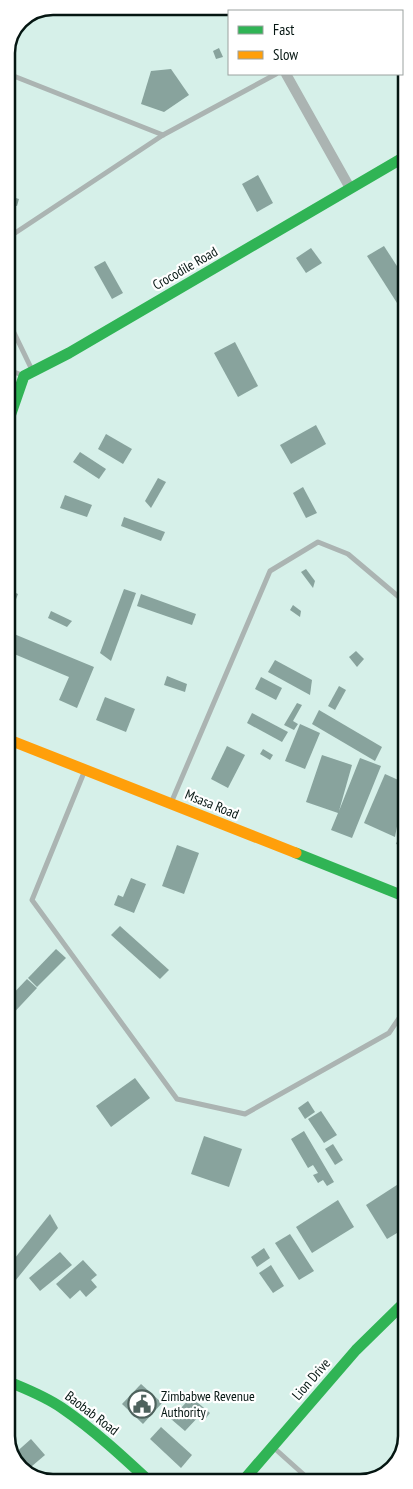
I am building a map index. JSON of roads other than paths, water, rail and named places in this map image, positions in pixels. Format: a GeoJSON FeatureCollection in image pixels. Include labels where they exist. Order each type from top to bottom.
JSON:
{"type":"FeatureCollection","features":[{"type":"Feature","properties":{"kind":"street"},"geometry":{"type":"LineString","coordinates":[[287,75],[350,188]]}},
{"type":"Feature","properties":{"kind":"street","name":"Crocodile Road"},"geometry":{"type":"LineString","coordinates":[[28,374],[70,353],[398,161]]}},
{"type":"Feature","properties":{"kind":"street"},"geometry":{"type":"LineString","coordinates":[[15,404],[28,374]]}},
{"type":"Feature","properties":{"kind":"street","name":"Msasa Road"},"geometry":{"type":"LineString","coordinates":[[15,742],[398,893]]}},
{"type":"Feature","properties":{"kind":"street","name":"Lion Drive"},"geometry":{"type":"LineString","coordinates":[[249,1474],[356,1350],[398,1309]]}},
{"type":"Feature","properties":{"kind":"street","name":"Baobab Road"},"geometry":{"type":"LineString","coordinates":[[15,1384],[61,1407],[99,1436],[141,1474]]}},
{"type":"Feature","properties":{"kind":"lane"},"geometry":{"type":"LineString","coordinates":[[15,233],[163,135],[274,75]]}},
{"type":"Feature","properties":{"kind":"lane"},"geometry":{"type":"LineString","coordinates":[[15,77],[163,135]]}},
{"type":"Feature","properties":{"kind":"lane"},"geometry":{"type":"LineString","coordinates":[[15,340],[28,374]]}},
{"type":"Feature","properties":{"kind":"lane"},"geometry":{"type":"LineString","coordinates":[[15,371],[28,374]]}},
{"type":"Feature","properties":{"kind":"lane"},"geometry":{"type":"LineString","coordinates":[[170,804],[270,571],[318,542],[348,554],[398,596]]}},
{"type":"Feature","properties":{"kind":"lane"},"geometry":{"type":"LineString","coordinates":[[85,770],[32,900],[177,1099],[245,1114],[390,1032],[398,1020]]}},
{"type":"Feature","properties":{"kind":"lane"},"geometry":{"type":"LineString","coordinates":[[273,1446],[303,1474]]}},
{"type":"Feature","properties":{"kind":"place","name":"Zimbabwe Revenue Authority"},"geometry":{"type":"Point","coordinates":[142,1404]}}]}
